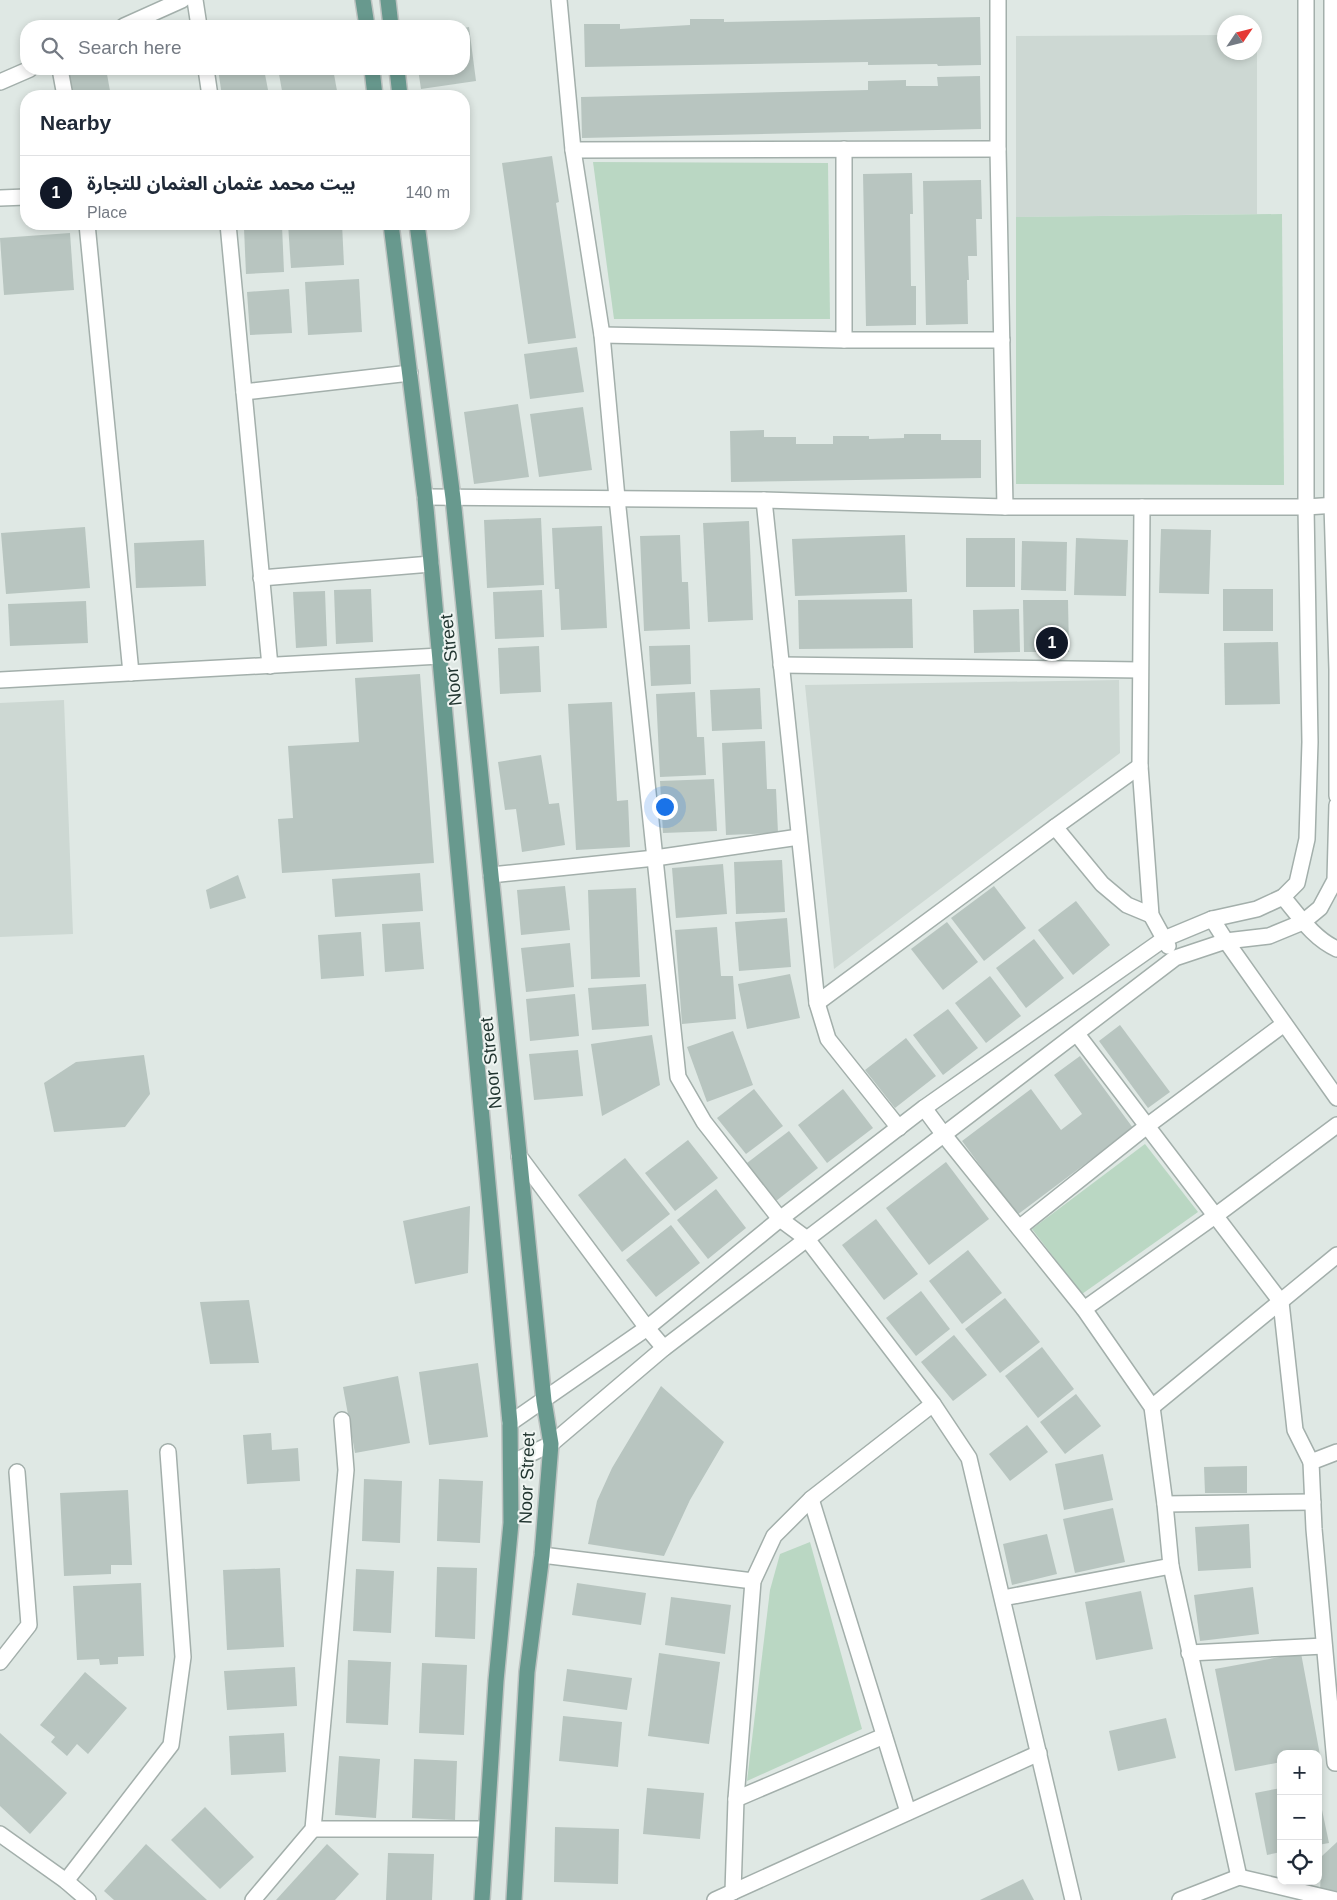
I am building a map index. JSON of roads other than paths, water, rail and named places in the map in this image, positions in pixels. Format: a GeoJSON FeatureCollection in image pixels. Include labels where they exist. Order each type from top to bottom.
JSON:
{"type":"FeatureCollection","features":[{"type":"Feature","properties":{"kind":"main road"},"geometry":{"type":"LineString","coordinates":[[364,0],[366,20]]}},
{"type":"Feature","properties":{"kind":"main road"},"geometry":{"type":"LineString","coordinates":[[388,0],[390,20]]}},
{"type":"Feature","properties":{"kind":"main road"},"geometry":{"type":"LineString","coordinates":[[373,75],[374,90]]}},
{"type":"Feature","properties":{"kind":"main road"},"geometry":{"type":"LineString","coordinates":[[398,75],[399,90]]}},
{"type":"Feature","properties":{"kind":"main road","name":"Noor Street"},"geometry":{"type":"LineString","coordinates":[[392,230],[425,497],[510,1423],[511,1523],[496,1681],[482,1900]]}},
{"type":"Feature","properties":{"kind":"main road","name":"Noor Street"},"geometry":{"type":"LineString","coordinates":[[418,230],[453,498],[544,1401],[551,1444],[542,1555],[527,1672],[514,1900]]}},
{"type":"Feature","properties":{"kind":"street"},"geometry":{"type":"LineString","coordinates":[[137,20],[182,0]]}},
{"type":"Feature","properties":{"kind":"street"},"geometry":{"type":"LineString","coordinates":[[195,0],[198,20]]}},
{"type":"Feature","properties":{"kind":"street"},"geometry":{"type":"LineString","coordinates":[[559,0],[573,150],[602,335],[617,498],[678,1077],[704,1122],[780,1219],[807,1239],[932,1404],[969,1458],[1004,1598],[1073,1900]]}},
{"type":"Feature","properties":{"kind":"street"},"geometry":{"type":"LineString","coordinates":[[998,0],[998,149],[1005,506]]}},
{"type":"Feature","properties":{"kind":"street"},"geometry":{"type":"LineString","coordinates":[[510,1423],[647,1328],[780,1219],[924,1108],[1164,939],[1212,919],[1257,909],[1283,897],[1297,883],[1307,839],[1310,742],[1306,507],[1306,0]]}},
{"type":"Feature","properties":{"kind":"street"},"geometry":{"type":"LineString","coordinates":[[1332,0],[1337,796]]}},
{"type":"Feature","properties":{"kind":"street"},"geometry":{"type":"LineString","coordinates":[[0,82],[20,73]]}},
{"type":"Feature","properties":{"kind":"street"},"geometry":{"type":"LineString","coordinates":[[61,75],[64,90]]}},
{"type":"Feature","properties":{"kind":"street"},"geometry":{"type":"LineString","coordinates":[[207,75],[209,90]]}},
{"type":"Feature","properties":{"kind":"street"},"geometry":{"type":"LineString","coordinates":[[844,149],[844,340]]}},
{"type":"Feature","properties":{"kind":"street"},"geometry":{"type":"LineString","coordinates":[[573,150],[998,149]]}},
{"type":"Feature","properties":{"kind":"street"},"geometry":{"type":"LineString","coordinates":[[0,198],[20,197]]}},
{"type":"Feature","properties":{"kind":"street"},"geometry":{"type":"LineString","coordinates":[[88,230],[132,673]]}},
{"type":"Feature","properties":{"kind":"street"},"geometry":{"type":"LineString","coordinates":[[229,230],[270,666]]}},
{"type":"Feature","properties":{"kind":"street"},"geometry":{"type":"LineString","coordinates":[[602,335],[844,340],[1002,340]]}},
{"type":"Feature","properties":{"kind":"street"},"geometry":{"type":"LineString","coordinates":[[244,392],[410,373]]}},
{"type":"Feature","properties":{"kind":"street"},"geometry":{"type":"LineString","coordinates":[[425,497],[764,500],[1005,506],[1306,507],[1334,505]]}},
{"type":"Feature","properties":{"kind":"street"},"geometry":{"type":"LineString","coordinates":[[764,500],[817,1004],[828,1040],[899,1128]]}},
{"type":"Feature","properties":{"kind":"street"},"geometry":{"type":"LineString","coordinates":[[1142,507],[1140,766],[1151,915],[1175,958]]}},
{"type":"Feature","properties":{"kind":"street"},"geometry":{"type":"LineString","coordinates":[[261,578],[431,564]]}},
{"type":"Feature","properties":{"kind":"street"},"geometry":{"type":"LineString","coordinates":[[0,680],[440,656]]}},
{"type":"Feature","properties":{"kind":"street"},"geometry":{"type":"LineString","coordinates":[[781,665],[1140,670]]}},
{"type":"Feature","properties":{"kind":"street"},"geometry":{"type":"LineString","coordinates":[[817,1004],[1140,766]]}},
{"type":"Feature","properties":{"kind":"street"},"geometry":{"type":"LineString","coordinates":[[511,1463],[551,1444],[664,1348],[1175,958],[1226,942],[1269,936],[1303,922],[1320,908],[1335,880],[1337,806]]}},
{"type":"Feature","properties":{"kind":"street"},"geometry":{"type":"LineString","coordinates":[[1055,827],[1102,884],[1127,905],[1151,915]]}},
{"type":"Feature","properties":{"kind":"street"},"geometry":{"type":"LineString","coordinates":[[491,875],[655,858],[799,837]]}},
{"type":"Feature","properties":{"kind":"street"},"geometry":{"type":"LineString","coordinates":[[1283,897],[1303,922],[1326,945],[1337,950]]}},
{"type":"Feature","properties":{"kind":"street"},"geometry":{"type":"LineString","coordinates":[[1212,919],[1226,942],[1337,1098]]}},
{"type":"Feature","properties":{"kind":"street"},"geometry":{"type":"LineString","coordinates":[[1019,1228],[1147,1126],[1284,1024]]}},
{"type":"Feature","properties":{"kind":"street"},"geometry":{"type":"LineString","coordinates":[[1077,1034],[1280,1302],[1294,1430],[1311,1462],[1324,1646],[1332,1666],[1335,1763],[1337,1763]]}},
{"type":"Feature","properties":{"kind":"street"},"geometry":{"type":"LineString","coordinates":[[924,1108],[1084,1310],[1152,1407],[1171,1566],[1239,1877]]}},
{"type":"Feature","properties":{"kind":"street"},"geometry":{"type":"LineString","coordinates":[[1084,1310],[1215,1216],[1337,1124]]}},
{"type":"Feature","properties":{"kind":"street"},"geometry":{"type":"LineString","coordinates":[[520,1156],[647,1328],[664,1348]]}},
{"type":"Feature","properties":{"kind":"street"},"geometry":{"type":"LineString","coordinates":[[1152,1407],[1337,1255]]}},
{"type":"Feature","properties":{"kind":"street"},"geometry":{"type":"LineString","coordinates":[[733,1892],[736,1800],[753,1581],[774,1536],[810,1499],[932,1404]]}},
{"type":"Feature","properties":{"kind":"street"},"geometry":{"type":"LineString","coordinates":[[253,1900],[313,1829],[346,1470],[342,1420]]}},
{"type":"Feature","properties":{"kind":"street"},"geometry":{"type":"LineString","coordinates":[[66,1881],[171,1745],[183,1658],[168,1452]]}},
{"type":"Feature","properties":{"kind":"street"},"geometry":{"type":"LineString","coordinates":[[1311,1462],[1337,1452]]}},
{"type":"Feature","properties":{"kind":"street"},"geometry":{"type":"LineString","coordinates":[[0,1662],[29,1625],[17,1472]]}},
{"type":"Feature","properties":{"kind":"street"},"geometry":{"type":"LineString","coordinates":[[810,1499],[908,1812]]}},
{"type":"Feature","properties":{"kind":"street"},"geometry":{"type":"LineString","coordinates":[[1165,1504],[1313,1502]]}},
{"type":"Feature","properties":{"kind":"street"},"geometry":{"type":"LineString","coordinates":[[542,1555],[753,1581]]}},
{"type":"Feature","properties":{"kind":"street"},"geometry":{"type":"LineString","coordinates":[[1004,1598],[1171,1566]]}},
{"type":"Feature","properties":{"kind":"street"},"geometry":{"type":"LineString","coordinates":[[1189,1653],[1324,1646]]}},
{"type":"Feature","properties":{"kind":"street"},"geometry":{"type":"LineString","coordinates":[[736,1800],[884,1736]]}},
{"type":"Feature","properties":{"kind":"street"},"geometry":{"type":"LineString","coordinates":[[715,1900],[1039,1753]]}},
{"type":"Feature","properties":{"kind":"street"},"geometry":{"type":"LineString","coordinates":[[313,1829],[486,1829]]}},
{"type":"Feature","properties":{"kind":"street"},"geometry":{"type":"LineString","coordinates":[[0,1834],[66,1881],[88,1900]]}},
{"type":"Feature","properties":{"kind":"street"},"geometry":{"type":"LineString","coordinates":[[1180,1900],[1239,1877],[1336,1900]]}},
{"type":"Feature","properties":{"kind":"place","name":"بيت محمد عثمان العثمان للتجارة"},"geometry":{"type":"Point","coordinates":[1052,643]}}]}
